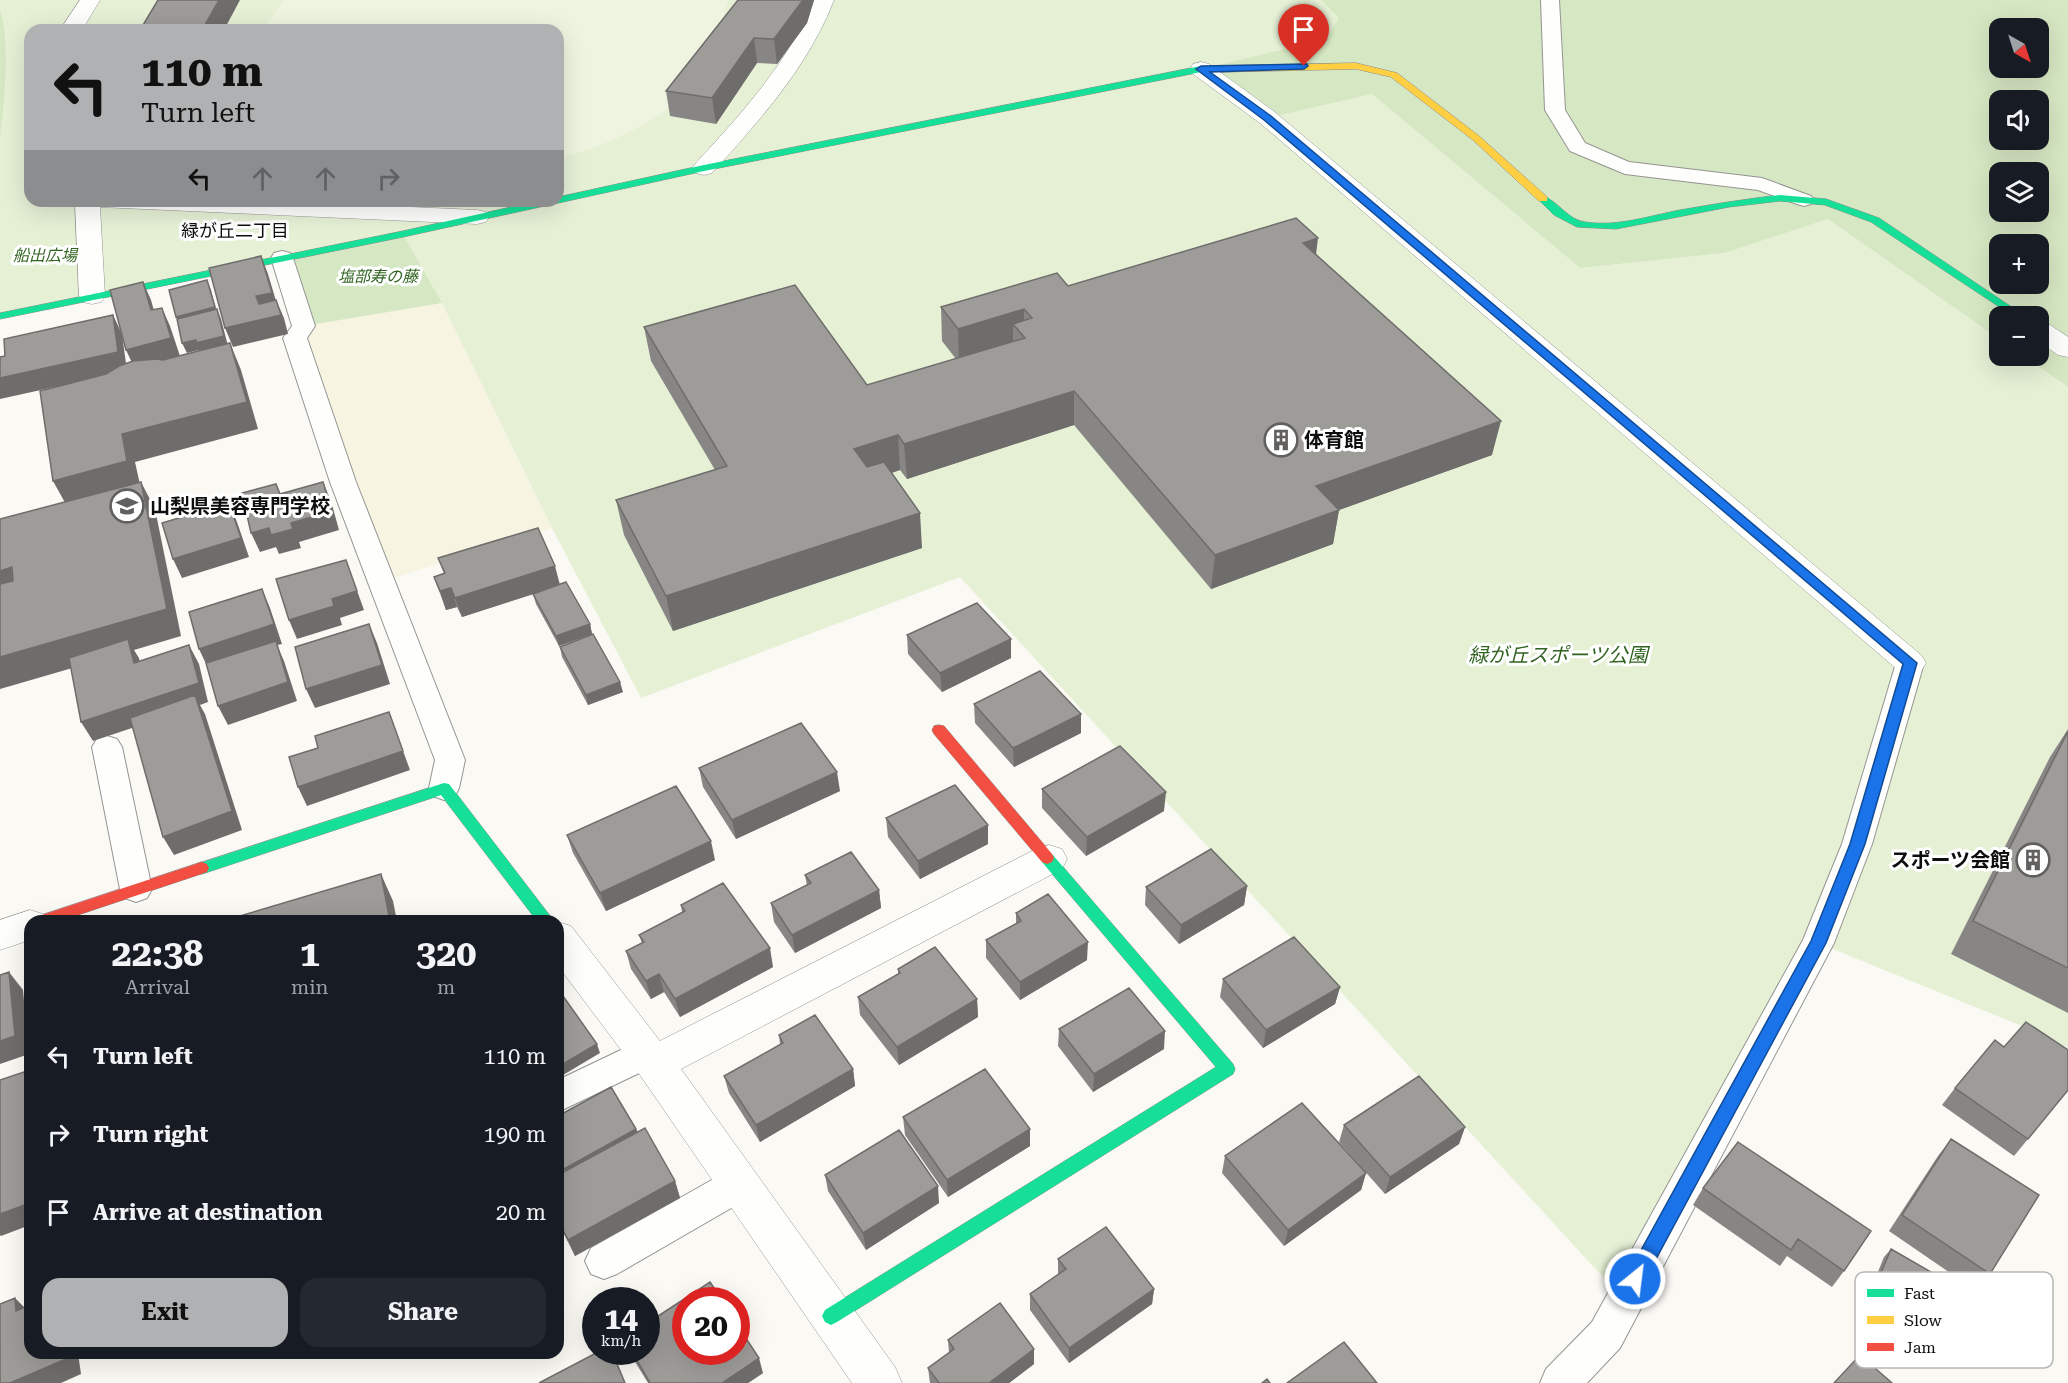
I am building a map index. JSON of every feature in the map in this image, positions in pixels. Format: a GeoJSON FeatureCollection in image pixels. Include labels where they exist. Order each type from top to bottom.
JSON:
{"type":"FeatureCollection","features":[{"type":"Feature","properties":{"kind":"street"},"geometry":{"type":"LineString","coordinates":[[63,0],[69,24]]}},
{"type":"Feature","properties":{"kind":"street"},"geometry":{"type":"LineString","coordinates":[[74,24],[90,0]]}},
{"type":"Feature","properties":{"kind":"street"},"geometry":{"type":"LineString","coordinates":[[704,168],[744,124],[787,67],[816,23],[824,0]]}},
{"type":"Feature","properties":{"kind":"street"},"geometry":{"type":"LineString","coordinates":[[564,199],[704,168],[1201,69],[1356,66],[1394,75],[1476,138],[1558,213],[1581,225],[1616,226],[1729,204],[1780,198],[1826,202],[1875,219],[2005,306]]}},
{"type":"Feature","properties":{"kind":"street"},"geometry":{"type":"LineString","coordinates":[[1201,69],[1277,126],[1910,663]]}},
{"type":"Feature","properties":{"kind":"street"},"geometry":{"type":"LineString","coordinates":[[87,207],[92,296]]}},
{"type":"Feature","properties":{"kind":"street"},"geometry":{"type":"LineString","coordinates":[[244,207],[477,217]]}},
{"type":"Feature","properties":{"kind":"street"},"geometry":{"type":"LineString","coordinates":[[0,316],[524,207]]}},
{"type":"Feature","properties":{"kind":"street"},"geometry":{"type":"LineString","coordinates":[[2049,336],[2068,349]]}},
{"type":"Feature","properties":{"kind":"street"},"geometry":{"type":"LineString","coordinates":[[831,1316],[1227,1069],[939,729]]}},
{"type":"Feature","properties":{"kind":"street"},"geometry":{"type":"LineString","coordinates":[[59,915],[444,788],[541,915]]}},
{"type":"Feature","properties":{"kind":"street"},"geometry":{"type":"LineString","coordinates":[[650,1058],[1048,859]]}},
{"type":"Feature","properties":{"kind":"street"},"geometry":{"type":"LineString","coordinates":[[0,934],[24,927]]}},
{"type":"Feature","properties":{"kind":"street"},"geometry":{"type":"LineString","coordinates":[[564,945],[650,1058],[879,1383]]}},
{"type":"Feature","properties":{"kind":"lane"},"geometry":{"type":"LineString","coordinates":[[1550,0],[1555,110],[1577,147],[1625,168],[1762,184],[1804,200]]}},
{"type":"Feature","properties":{"kind":"lane"},"geometry":{"type":"LineString","coordinates":[[282,258],[304,326],[295,338],[347,493],[450,760],[444,788]]}},
{"type":"Feature","properties":{"kind":"lane"},"geometry":{"type":"LineString","coordinates":[[1560,1383],[1606,1335],[1818,943],[1857,844],[1910,663]]}},
{"type":"Feature","properties":{"kind":"lane"},"geometry":{"type":"LineString","coordinates":[[108,747],[136,889]]}},
{"type":"Feature","properties":{"kind":"lane"},"geometry":{"type":"LineString","coordinates":[[564,1094],[650,1058]]}},
{"type":"Feature","properties":{"kind":"lane"},"geometry":{"type":"LineString","coordinates":[[604,1261],[739,1184]]}},
{"type":"Feature","properties":{"kind":"shaded area"},"geometry":{"type":"Polygon","coordinates":[[[442,303],[552,528],[381,582],[343,482],[304,326],[442,303]]]}},
{"type":"Feature","properties":{"kind":"green space","name":"緑が丘スポーツ公園"},"geometry":{"type":"Polygon","coordinates":[[[0,0],[1321,0],[1340,18],[1326,39],[1201,69],[1268,118],[1372,94],[1580,268],[1725,253],[1828,219],[1989,332],[1989,366],[2038,366],[2068,387],[2068,1048],[2039,1033],[1818,943],[1624,1300],[960,577],[641,698],[552,528],[442,303],[403,234],[0,316],[0,0]]]}},
{"type":"Feature","properties":{"kind":"green space"},"geometry":{"type":"Polygon","coordinates":[[[284,0],[729,0],[701,73],[691,88],[676,103],[638,128],[596,147],[564,157],[564,24],[266,24],[284,0]]]}},
{"type":"Feature","properties":{"kind":"green space"},"geometry":{"type":"Polygon","coordinates":[[[1321,0],[2068,0],[2068,387],[2038,366],[2049,366],[2049,306],[1989,306],[1989,332],[1828,219],[1725,253],[1580,268],[1372,94],[1268,118],[1201,69],[1326,39],[1339,18],[1321,0]]]}},
{"type":"Feature","properties":{"kind":"green space"},"geometry":{"type":"Polygon","coordinates":[[[0,10],[6,56],[0,138],[0,10]]]}},
{"type":"Feature","properties":{"kind":"green space","name":"塩部寿の藤"},"geometry":{"type":"Polygon","coordinates":[[[403,234],[442,303],[304,326],[282,258],[403,234]]]}},
{"type":"Feature","properties":{"kind":"building"},"geometry":{"type":"Polygon","coordinates":[[[158,0],[219,0],[205,24],[144,24],[158,0]]]}},
{"type":"Feature","properties":{"kind":"building"},"geometry":{"type":"Polygon","coordinates":[[[738,0],[803,0],[774,39],[754,38],[712,98],[666,91],[738,0]]]}},
{"type":"Feature","properties":{"kind":"building","name":"体育館"},"geometry":{"type":"Polygon","coordinates":[[[1296,218],[1318,238],[1303,243],[1501,421],[1316,486],[1339,510],[1215,555],[1074,391],[904,444],[898,435],[854,449],[867,467],[884,462],[920,513],[666,596],[616,500],[727,466],[644,327],[795,285],[867,385],[1025,338],[1013,324],[1032,318],[1024,309],[958,329],[941,307],[1057,273],[1068,286],[1296,218]]]}},
{"type":"Feature","properties":{"kind":"building"},"geometry":{"type":"Polygon","coordinates":[[[261,256],[272,293],[256,296],[259,304],[276,300],[281,315],[225,328],[209,268],[261,256]]]}},
{"type":"Feature","properties":{"kind":"building"},"geometry":{"type":"Polygon","coordinates":[[[207,280],[215,307],[176,317],[169,290],[207,280]]]}},
{"type":"Feature","properties":{"kind":"building"},"geometry":{"type":"Polygon","coordinates":[[[143,282],[151,310],[162,308],[171,338],[126,350],[110,290],[143,282]]]}},
{"type":"Feature","properties":{"kind":"building"},"geometry":{"type":"Polygon","coordinates":[[[217,309],[224,336],[196,343],[196,340],[182,343],[177,319],[217,309]]]}},
{"type":"Feature","properties":{"kind":"building"},"geometry":{"type":"Polygon","coordinates":[[[113,315],[118,352],[0,378],[0,357],[5,356],[4,339],[113,315]]]}},
{"type":"Feature","properties":{"kind":"building"},"geometry":{"type":"Polygon","coordinates":[[[230,343],[247,402],[122,434],[127,461],[53,481],[40,391],[106,374],[133,361],[163,360],[230,343]]]}},
{"type":"Feature","properties":{"kind":"building"},"geometry":{"type":"Polygon","coordinates":[[[141,482],[167,609],[0,657],[0,584],[13,581],[12,567],[0,571],[0,519],[141,482]]]}},
{"type":"Feature","properties":{"kind":"building"},"geometry":{"type":"Polygon","coordinates":[[[323,482],[332,511],[291,523],[293,529],[271,535],[269,528],[251,533],[242,493],[276,484],[280,494],[323,482]]]}},
{"type":"Feature","properties":{"kind":"building"},"geometry":{"type":"Polygon","coordinates":[[[229,503],[241,538],[173,559],[162,523],[229,503]]]}},
{"type":"Feature","properties":{"kind":"building"},"geometry":{"type":"Polygon","coordinates":[[[538,528],[555,566],[455,598],[451,588],[440,591],[434,577],[445,573],[438,558],[538,528]]]}},
{"type":"Feature","properties":{"kind":"building"},"geometry":{"type":"Polygon","coordinates":[[[346,560],[357,591],[332,599],[334,606],[289,620],[276,579],[346,560]]]}},
{"type":"Feature","properties":{"kind":"building"},"geometry":{"type":"Polygon","coordinates":[[[566,582],[590,624],[556,636],[533,594],[566,582]]]}},
{"type":"Feature","properties":{"kind":"building"},"geometry":{"type":"Polygon","coordinates":[[[262,589],[274,624],[199,649],[189,612],[262,589]]]}},
{"type":"Feature","properties":{"kind":"building"},"geometry":{"type":"Polygon","coordinates":[[[977,603],[1011,639],[940,673],[907,635],[977,603]]]}},
{"type":"Feature","properties":{"kind":"building"},"geometry":{"type":"Polygon","coordinates":[[[369,624],[382,665],[306,689],[295,647],[369,624]]]}},
{"type":"Feature","properties":{"kind":"building"},"geometry":{"type":"Polygon","coordinates":[[[593,634],[620,682],[586,695],[560,647],[593,634]]]}},
{"type":"Feature","properties":{"kind":"building"},"geometry":{"type":"Polygon","coordinates":[[[128,639],[134,663],[189,645],[199,683],[81,722],[69,658],[128,639]]]}},
{"type":"Feature","properties":{"kind":"building"},"geometry":{"type":"Polygon","coordinates":[[[276,641],[288,682],[218,706],[206,663],[276,641]]]}},
{"type":"Feature","properties":{"kind":"building"},"geometry":{"type":"Polygon","coordinates":[[[1040,671],[1081,714],[1013,748],[974,704],[1040,671]]]}},
{"type":"Feature","properties":{"kind":"building"},"geometry":{"type":"Polygon","coordinates":[[[195,695],[232,811],[163,837],[130,718],[195,695]]]}},
{"type":"Feature","properties":{"kind":"building"},"geometry":{"type":"Polygon","coordinates":[[[389,712],[403,751],[298,787],[289,757],[318,748],[315,736],[389,712]]]}},
{"type":"Feature","properties":{"kind":"building"},"geometry":{"type":"Polygon","coordinates":[[[801,723],[837,772],[732,820],[699,768],[801,723]]]}},
{"type":"Feature","properties":{"kind":"building","name":"スポーツ会館"},"geometry":{"type":"Polygon","coordinates":[[[2068,731],[2068,968],[1973,921],[2068,731]]]}},
{"type":"Feature","properties":{"kind":"building"},"geometry":{"type":"Polygon","coordinates":[[[1120,746],[1166,792],[1087,837],[1042,789],[1120,746]]]}},
{"type":"Feature","properties":{"kind":"building"},"geometry":{"type":"Polygon","coordinates":[[[955,785],[988,825],[918,861],[886,818],[955,785]]]}},
{"type":"Feature","properties":{"kind":"building"},"geometry":{"type":"Polygon","coordinates":[[[676,786],[711,841],[600,893],[567,835],[676,786]]]}},
{"type":"Feature","properties":{"kind":"building"},"geometry":{"type":"Polygon","coordinates":[[[1211,849],[1247,886],[1181,925],[1146,887],[1211,849]]]}},
{"type":"Feature","properties":{"kind":"building"},"geometry":{"type":"Polygon","coordinates":[[[851,852],[879,890],[792,935],[771,903],[811,883],[805,875],[851,852]]]}},
{"type":"Feature","properties":{"kind":"building"},"geometry":{"type":"Polygon","coordinates":[[[381,874],[389,915],[243,915],[381,874]]]}},
{"type":"Feature","properties":{"kind":"building"},"geometry":{"type":"Polygon","coordinates":[[[723,883],[770,948],[675,999],[659,974],[646,981],[626,951],[644,942],[639,935],[685,911],[681,905],[723,883]]]}},
{"type":"Feature","properties":{"kind":"building"},"geometry":{"type":"Polygon","coordinates":[[[1048,894],[1088,942],[1020,982],[986,940],[1021,921],[1016,913],[1048,894]]]}},
{"type":"Feature","properties":{"kind":"building"},"geometry":{"type":"Polygon","coordinates":[[[1294,937],[1340,987],[1266,1030],[1223,979],[1294,937]]]}},
{"type":"Feature","properties":{"kind":"building"},"geometry":{"type":"Polygon","coordinates":[[[935,947],[977,999],[897,1047],[858,997],[900,973],[898,969],[935,947]]]}},
{"type":"Feature","properties":{"kind":"building"},"geometry":{"type":"Polygon","coordinates":[[[9,972],[15,1036],[0,1041],[0,975],[9,972]]]}},
{"type":"Feature","properties":{"kind":"building"},"geometry":{"type":"Polygon","coordinates":[[[1129,988],[1165,1031],[1094,1074],[1059,1029],[1129,988]]]}},
{"type":"Feature","properties":{"kind":"building"},"geometry":{"type":"Polygon","coordinates":[[[564,997],[597,1044],[564,1063],[564,997]]]}},
{"type":"Feature","properties":{"kind":"building"},"geometry":{"type":"Polygon","coordinates":[[[815,1015],[853,1069],[756,1125],[724,1076],[783,1043],[779,1035],[815,1015]]]}},
{"type":"Feature","properties":{"kind":"building"},"geometry":{"type":"Polygon","coordinates":[[[2026,1022],[2068,1050],[2068,1090],[2028,1139],[1955,1088],[1995,1040],[2004,1047],[2026,1022]]]}},
{"type":"Feature","properties":{"kind":"building"},"geometry":{"type":"Polygon","coordinates":[[[985,1069],[1030,1129],[947,1180],[903,1117],[985,1069]]]}},
{"type":"Feature","properties":{"kind":"building"},"geometry":{"type":"Polygon","coordinates":[[[24,1072],[24,1205],[0,1214],[0,1080],[24,1072]]]}},
{"type":"Feature","properties":{"kind":"building"},"geometry":{"type":"Polygon","coordinates":[[[1419,1076],[1465,1127],[1390,1177],[1344,1125],[1419,1076]]]}},
{"type":"Feature","properties":{"kind":"building"},"geometry":{"type":"Polygon","coordinates":[[[611,1087],[636,1129],[564,1169],[564,1113],[611,1087]]]}},
{"type":"Feature","properties":{"kind":"building"},"geometry":{"type":"Polygon","coordinates":[[[1302,1103],[1366,1173],[1288,1230],[1225,1156],[1302,1103]]]}},
{"type":"Feature","properties":{"kind":"building"},"geometry":{"type":"Polygon","coordinates":[[[645,1128],[675,1181],[568,1240],[564,1232],[564,1172],[645,1128]]]}},
{"type":"Feature","properties":{"kind":"building"},"geometry":{"type":"Polygon","coordinates":[[[899,1130],[938,1186],[863,1233],[825,1175],[899,1130]]]}},
{"type":"Feature","properties":{"kind":"building"},"geometry":{"type":"Polygon","coordinates":[[[1951,1139],[2039,1195],[1991,1272],[1987,1272],[1902,1215],[1951,1139]]]}},
{"type":"Feature","properties":{"kind":"building"},"geometry":{"type":"Polygon","coordinates":[[[1738,1142],[1871,1231],[1844,1271],[1798,1239],[1791,1250],[1703,1188],[1738,1142]]]}},
{"type":"Feature","properties":{"kind":"building"},"geometry":{"type":"Polygon","coordinates":[[[1106,1227],[1154,1289],[1069,1348],[1030,1294],[1066,1269],[1058,1259],[1106,1227]]]}},
{"type":"Feature","properties":{"kind":"building"},"geometry":{"type":"Polygon","coordinates":[[[1891,1249],[1931,1272],[1881,1272],[1891,1249]]]}},
{"type":"Feature","properties":{"kind":"building"},"geometry":{"type":"Polygon","coordinates":[[[710,1282],[713,1287],[702,1287],[710,1282]]]}},
{"type":"Feature","properties":{"kind":"building"},"geometry":{"type":"Polygon","coordinates":[[[15,1298],[16,1311],[24,1308],[24,1359],[66,1359],[10,1383],[0,1383],[0,1304],[15,1298]]]}},
{"type":"Feature","properties":{"kind":"building"},"geometry":{"type":"Polygon","coordinates":[[[1000,1303],[1034,1349],[989,1383],[939,1383],[928,1368],[954,1349],[948,1340],[1000,1303]]]}},
{"type":"Feature","properties":{"kind":"building"},"geometry":{"type":"Polygon","coordinates":[[[672,1307],[672,1365],[749,1365],[722,1383],[650,1383],[640,1365],[660,1365],[660,1315],[672,1307]]]}},
{"type":"Feature","properties":{"kind":"building"},"geometry":{"type":"Polygon","coordinates":[[[1344,1342],[1377,1383],[1287,1383],[1344,1342]]]}},
{"type":"Feature","properties":{"kind":"building"},"geometry":{"type":"Polygon","coordinates":[[[750,1344],[759,1358],[750,1364],[750,1344]]]}},
{"type":"Feature","properties":{"kind":"building"},"geometry":{"type":"Polygon","coordinates":[[[582,1360],[582,1365],[617,1365],[625,1383],[539,1383],[582,1360]]]}},
{"type":"Feature","properties":{"kind":"building"},"geometry":{"type":"Polygon","coordinates":[[[1855,1360],[1855,1368],[1875,1368],[1892,1383],[1834,1383],[1855,1360]]]}},
{"type":"Feature","properties":{"kind":"traffic: fast"},"geometry":{"type":"LineString","coordinates":[[564,199],[704,168],[1201,69],[1223,69]]}},
{"type":"Feature","properties":{"kind":"traffic: fast"},"geometry":{"type":"LineString","coordinates":[[1543,199],[1558,213],[1581,225],[1616,226],[1729,204],[1780,198],[1826,202],[1875,220],[2005,306]]}},
{"type":"Feature","properties":{"kind":"traffic: fast"},"geometry":{"type":"LineString","coordinates":[[0,316],[525,207]]}},
{"type":"Feature","properties":{"kind":"traffic: fast"},"geometry":{"type":"LineString","coordinates":[[202,868],[444,788],[541,915]]}},
{"type":"Feature","properties":{"kind":"traffic: fast"},"geometry":{"type":"LineString","coordinates":[[831,1316],[1227,1069],[1047,858]]}},
{"type":"Feature","properties":{"kind":"traffic: slow"},"geometry":{"type":"LineString","coordinates":[[1223,69],[1356,66],[1394,75],[1476,138],[1543,199]]}},
{"type":"Feature","properties":{"kind":"traffic: jam"},"geometry":{"type":"LineString","coordinates":[[939,730],[1047,858]]}},
{"type":"Feature","properties":{"kind":"traffic: jam"},"geometry":{"type":"LineString","coordinates":[[59,915],[202,868]]}},
{"type":"Feature","properties":{"kind":"place","name":"体育館"},"geometry":{"type":"Point","coordinates":[1281,440]}},
{"type":"Feature","properties":{"kind":"place","name":"山梨県美容専門学校"},"geometry":{"type":"Point","coordinates":[127,506]}},
{"type":"Feature","properties":{"kind":"place","name":"スポーツ会館"},"geometry":{"type":"Point","coordinates":[2033,860]}},
{"type":"Feature","properties":{"kind":"district","name":"緑が丘二丁目"},"geometry":{"type":"Point","coordinates":[235,231]}},
{"type":"Feature","properties":{"kind":"route"},"geometry":{"type":"LineString","coordinates":[[1304,66],[1201,69],[1268,118],[1910,663],[1857,844],[1818,943],[1635,1279]]}},
{"type":"Feature","properties":{"kind":"park label","name":"船出広場"},"geometry":{"type":"Point","coordinates":[45,255]}}]}
